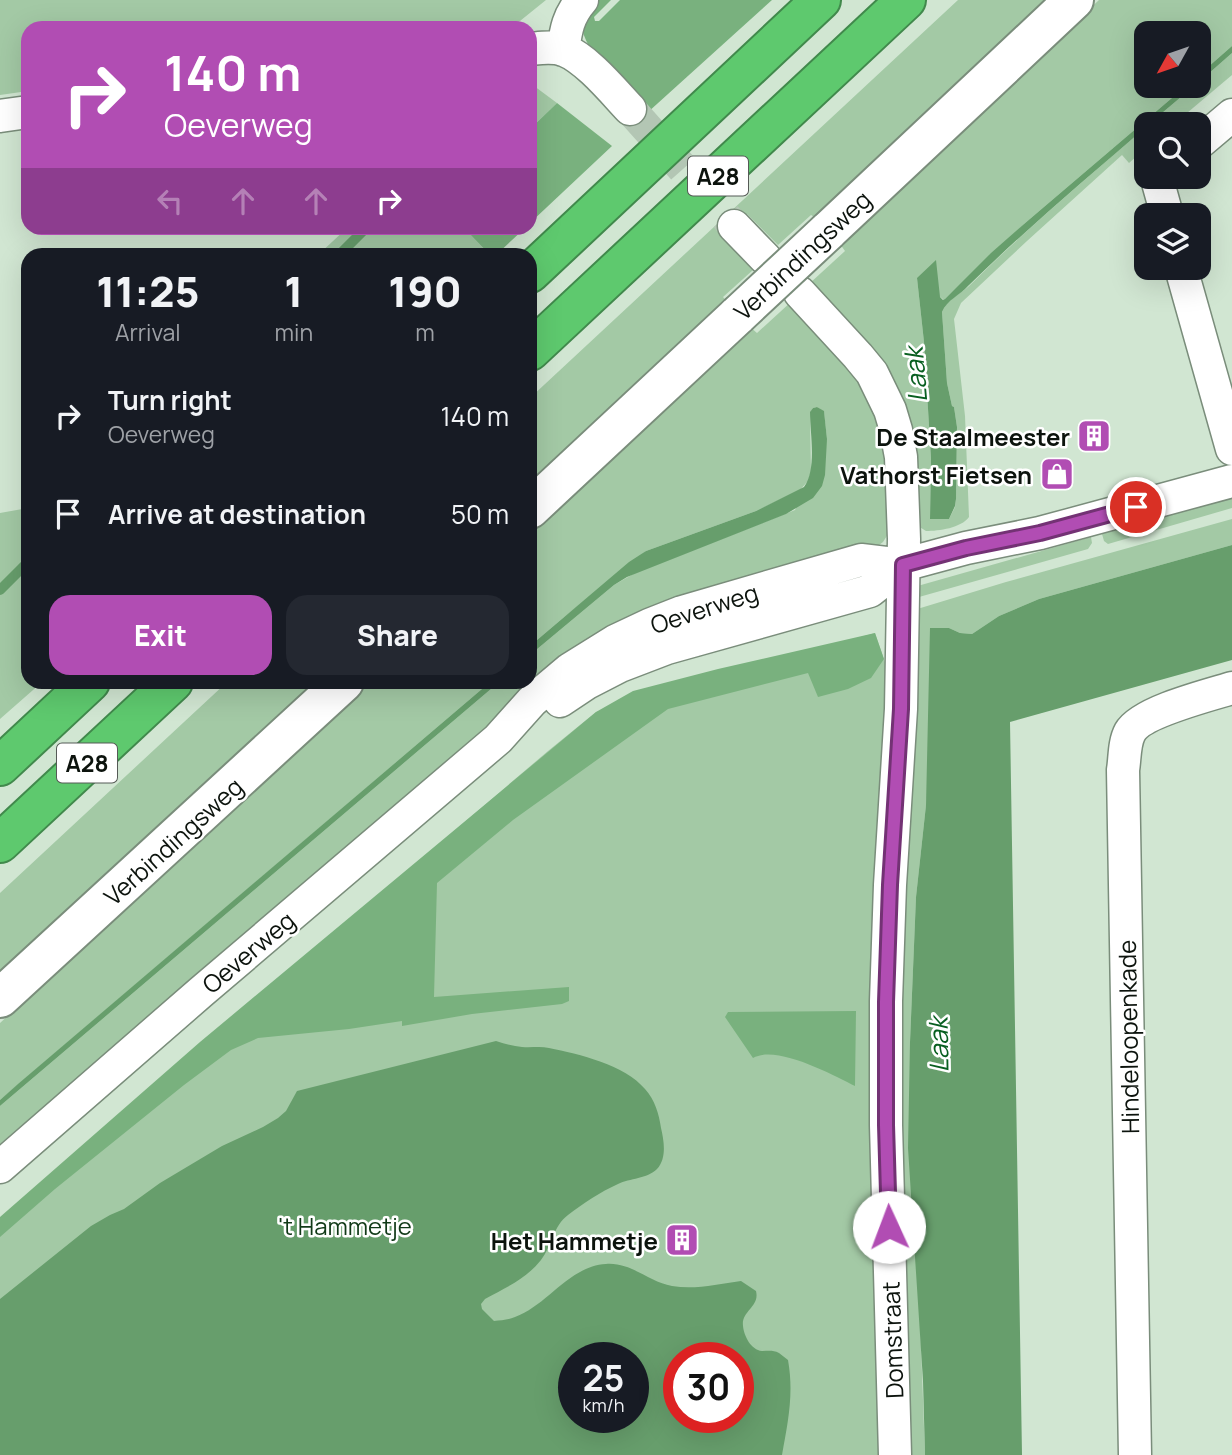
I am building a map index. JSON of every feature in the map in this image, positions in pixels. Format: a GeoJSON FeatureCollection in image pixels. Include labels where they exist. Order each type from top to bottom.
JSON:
{"type":"FeatureCollection","features":[{"type":"Feature","properties":{"kind":"highway","name":"A28"},"geometry":{"type":"LineString","coordinates":[[537,266],[821,0]]}},
{"type":"Feature","properties":{"kind":"highway","name":"A28"},"geometry":{"type":"LineString","coordinates":[[537,344],[906,0]]}},
{"type":"Feature","properties":{"kind":"highway","name":"A28"},"geometry":{"type":"LineString","coordinates":[[0,766],[82,689]]}},
{"type":"Feature","properties":{"kind":"highway","name":"A28"},"geometry":{"type":"LineString","coordinates":[[0,844],[166,689]]}},
{"type":"Feature","properties":{"kind":"main road","name":"Verbindingsweg"},"geometry":{"type":"LineString","coordinates":[[537,502],[1074,0]]}},
{"type":"Feature","properties":{"kind":"main road","name":"Verbindingsweg"},"geometry":{"type":"LineString","coordinates":[[0,998],[336,689]]}},
{"type":"Feature","properties":{"kind":"street"},"geometry":{"type":"LineString","coordinates":[[564,50],[566,26],[582,0]]}},
{"type":"Feature","properties":{"kind":"street"},"geometry":{"type":"LineString","coordinates":[[537,48],[552,47],[576,57],[601,78],[630,109]]}},
{"type":"Feature","properties":{"kind":"street"},"geometry":{"type":"LineString","coordinates":[[0,116],[21,113]]}},
{"type":"Feature","properties":{"kind":"street"},"geometry":{"type":"LineString","coordinates":[[1211,133],[1232,115]]}},
{"type":"Feature","properties":{"kind":"street"},"geometry":{"type":"LineString","coordinates":[[734,226],[765,258]]}},
{"type":"Feature","properties":{"kind":"street"},"geometry":{"type":"LineString","coordinates":[[1184,280],[1232,449]]}},
{"type":"Feature","properties":{"kind":"street","name":"Domstraat"},"geometry":{"type":"LineString","coordinates":[[800,293],[866,365],[879,385],[890,410],[901,457],[901,709],[886,1002],[886,1125],[895,1455]]}},
{"type":"Feature","properties":{"kind":"street","name":"Oeverweg"},"geometry":{"type":"LineString","coordinates":[[0,1167],[498,739],[531,701],[570,669],[615,641],[665,618],[861,560],[903,565],[966,548],[1040,533],[1232,481]]}},
{"type":"Feature","properties":{"kind":"street","name":"Hindeloopenkade"},"geometry":{"type":"LineString","coordinates":[[1135,1455],[1123,770],[1127,741],[1131,730],[1139,722],[1198,698],[1232,688]]}},
{"type":"Feature","properties":{"kind":"green space"},"geometry":{"type":"Polygon","coordinates":[[[0,0],[546,0],[520,21],[21,21],[21,92],[0,95],[0,0]]]}},
{"type":"Feature","properties":{"kind":"green space"},"geometry":{"type":"Polygon","coordinates":[[[958,0],[1049,0],[816,218],[811,215],[778,245],[747,214],[722,237],[753,270],[723,297],[727,302],[537,478],[537,391],[958,0]]]}},
{"type":"Feature","properties":{"kind":"green space"},"geometry":{"type":"Polygon","coordinates":[[[1099,0],[1232,0],[1232,46],[1211,64],[1211,21],[1134,21],[1134,98],[1172,98],[1155,112],[1134,112],[1134,130],[1024,224],[944,300],[917,278],[931,459],[930,518],[949,519],[956,499],[957,427],[947,383],[942,312],[950,301],[1134,138],[1134,159],[1129,163],[1122,155],[961,303],[954,319],[965,416],[969,517],[955,526],[926,531],[918,526],[913,478],[809,284],[845,251],[840,244],[1099,0]]]}},
{"type":"Feature","properties":{"kind":"green space"},"geometry":{"type":"Polygon","coordinates":[[[1232,53],[1232,75],[1211,93],[1211,71],[1232,53]]]}},
{"type":"Feature","properties":{"kind":"green space"},"geometry":{"type":"Polygon","coordinates":[[[537,88],[557,103],[537,122],[537,88]]]}},
{"type":"Feature","properties":{"kind":"green space"},"geometry":{"type":"Polygon","coordinates":[[[1180,98],[1205,98],[1188,112],[1163,112],[1180,98]]]}},
{"type":"Feature","properties":{"kind":"green space"},"geometry":{"type":"Polygon","coordinates":[[[339,235],[471,235],[483,248],[326,248],[339,235]]]}},
{"type":"Feature","properties":{"kind":"green space"},"geometry":{"type":"Polygon","coordinates":[[[792,301],[855,369],[883,424],[890,531],[883,542],[875,548],[525,696],[0,1144],[0,1106],[491,689],[537,689],[537,649],[614,585],[635,573],[795,510],[827,439],[824,412],[817,407],[810,413],[811,472],[808,481],[800,490],[756,511],[646,551],[537,640],[537,525],[750,327],[757,333],[792,301]]]}},
{"type":"Feature","properties":{"kind":"green space"},"geometry":{"type":"Polygon","coordinates":[[[1232,497],[1232,508],[1108,544],[1104,541],[1102,534],[1232,497]]]}},
{"type":"Feature","properties":{"kind":"green space"},"geometry":{"type":"Polygon","coordinates":[[[21,509],[21,689],[34,689],[0,719],[0,513],[21,509]]]}},
{"type":"Feature","properties":{"kind":"green space"},"geometry":{"type":"Polygon","coordinates":[[[1232,519],[1232,545],[1039,599],[999,616],[972,634],[949,628],[916,897],[910,1042],[925,1455],[907,1455],[899,965],[914,610],[1232,519]]]}},
{"type":"Feature","properties":{"kind":"green space"},"geometry":{"type":"Polygon","coordinates":[[[1091,537],[1092,543],[1088,549],[919,597],[914,596],[914,587],[1091,537]]]}},
{"type":"Feature","properties":{"kind":"green space","name":"'t Hammetje"},"geometry":{"type":"Polygon","coordinates":[[[875,633],[901,709],[891,1455],[0,1455],[0,1218],[596,712],[875,633]]]}},
{"type":"Feature","properties":{"kind":"green space"},"geometry":{"type":"Polygon","coordinates":[[[220,689],[313,689],[0,974],[0,893],[220,689]]]}},
{"type":"Feature","properties":{"kind":"green space"},"geometry":{"type":"Polygon","coordinates":[[[364,689],[482,689],[0,1100],[0,1023],[364,689]]]}},
{"type":"Feature","properties":{"kind":"shaded area"},"geometry":{"type":"Polygon","coordinates":[[[593,0],[611,0],[594,17],[595,21],[599,21],[620,0],[772,0],[647,113],[598,59],[584,35],[582,22],[593,0]]]}},
{"type":"Feature","properties":{"kind":"shaded area"},"geometry":{"type":"Polygon","coordinates":[[[557,103],[612,146],[537,216],[537,122],[557,103]]]}},
{"type":"Feature","properties":{"kind":"shaded area"},"geometry":{"type":"Polygon","coordinates":[[[471,235],[518,235],[504,248],[483,248],[471,235]]]}},
{"type":"Feature","properties":{"kind":"shaded area"},"geometry":{"type":"Polygon","coordinates":[[[875,633],[884,659],[871,678],[848,689],[818,697],[808,673],[668,709],[513,820],[437,883],[434,997],[569,987],[569,1001],[402,1026],[402,1021],[258,1038],[231,1050],[184,1085],[0,1237],[0,1217],[200,1042],[596,712],[633,691],[875,633]]]}},
{"type":"Feature","properties":{"kind":"shaded area"},"geometry":{"type":"Polygon","coordinates":[[[856,1011],[855,1086],[790,1058],[763,1055],[753,1058],[725,1017],[728,1012],[856,1011]]]}},
{"type":"Feature","properties":{"kind":"water"},"geometry":{"type":"Polygon","coordinates":[[[1232,46],[1232,53],[1211,71],[1211,64],[1232,46]]]}},
{"type":"Feature","properties":{"kind":"water"},"geometry":{"type":"Polygon","coordinates":[[[1172,98],[1180,98],[1163,112],[1155,112],[1172,98]]]}},
{"type":"Feature","properties":{"kind":"water"},"geometry":{"type":"Polygon","coordinates":[[[1134,130],[1134,138],[944,308],[942,312],[947,383],[957,427],[956,499],[949,519],[930,519],[931,459],[917,278],[936,260],[940,297],[945,299],[1024,224],[1134,130]]]}},
{"type":"Feature","properties":{"kind":"water"},"geometry":{"type":"Polygon","coordinates":[[[813,408],[824,411],[827,439],[825,475],[822,486],[813,498],[786,514],[627,577],[537,649],[537,640],[629,562],[646,551],[756,511],[804,487],[812,461],[810,412],[813,408]]]}},
{"type":"Feature","properties":{"kind":"water","name":"Laak"},"geometry":{"type":"Polygon","coordinates":[[[1232,545],[1232,660],[1010,722],[1022,1455],[925,1455],[908,1148],[916,897],[926,805],[930,628],[949,628],[972,634],[999,616],[1039,599],[1232,545]]]}},
{"type":"Feature","properties":{"kind":"water"},"geometry":{"type":"Polygon","coordinates":[[[482,689],[491,689],[0,1106],[0,1100],[482,689]]]}},
{"type":"Feature","properties":{"kind":"water"},"geometry":{"type":"Polygon","coordinates":[[[496,1041],[522,1047],[549,1048],[587,1057],[626,1073],[648,1093],[658,1112],[664,1144],[660,1165],[648,1175],[623,1182],[605,1191],[568,1215],[559,1225],[545,1254],[535,1267],[485,1299],[481,1304],[482,1309],[494,1321],[512,1318],[538,1304],[581,1271],[606,1264],[624,1266],[672,1286],[698,1287],[741,1281],[756,1291],[757,1296],[743,1321],[749,1342],[663,1342],[663,1433],[754,1433],[754,1347],[762,1351],[777,1352],[788,1360],[790,1396],[782,1455],[0,1455],[0,1299],[91,1226],[124,1209],[160,1183],[222,1146],[263,1127],[286,1111],[297,1091],[496,1041]]]}},
{"type":"Feature","properties":{"kind":"waterway"},"geometry":{"type":"LineString","coordinates":[[346,248],[359,235]]}},
{"type":"Feature","properties":{"kind":"waterway"},"geometry":{"type":"LineString","coordinates":[[0,590],[21,569]]}},
{"type":"Feature","properties":{"kind":"tunnel"},"geometry":{"type":"LineString","coordinates":[[630,109],[734,226]]}},
{"type":"Feature","properties":{"kind":"place","name":"De Staalmeester"},"geometry":{"type":"Point","coordinates":[1094,436]}},
{"type":"Feature","properties":{"kind":"place","name":"Vathorst Fietsen"},"geometry":{"type":"Point","coordinates":[1057,474]}},
{"type":"Feature","properties":{"kind":"place","name":"Het Hammetje"},"geometry":{"type":"Point","coordinates":[682,1240]}},
{"type":"Feature","properties":{"kind":"route"},"geometry":{"type":"LineString","coordinates":[[889,1227],[886,1002],[901,709],[903,565],[1136,507]]}}]}
